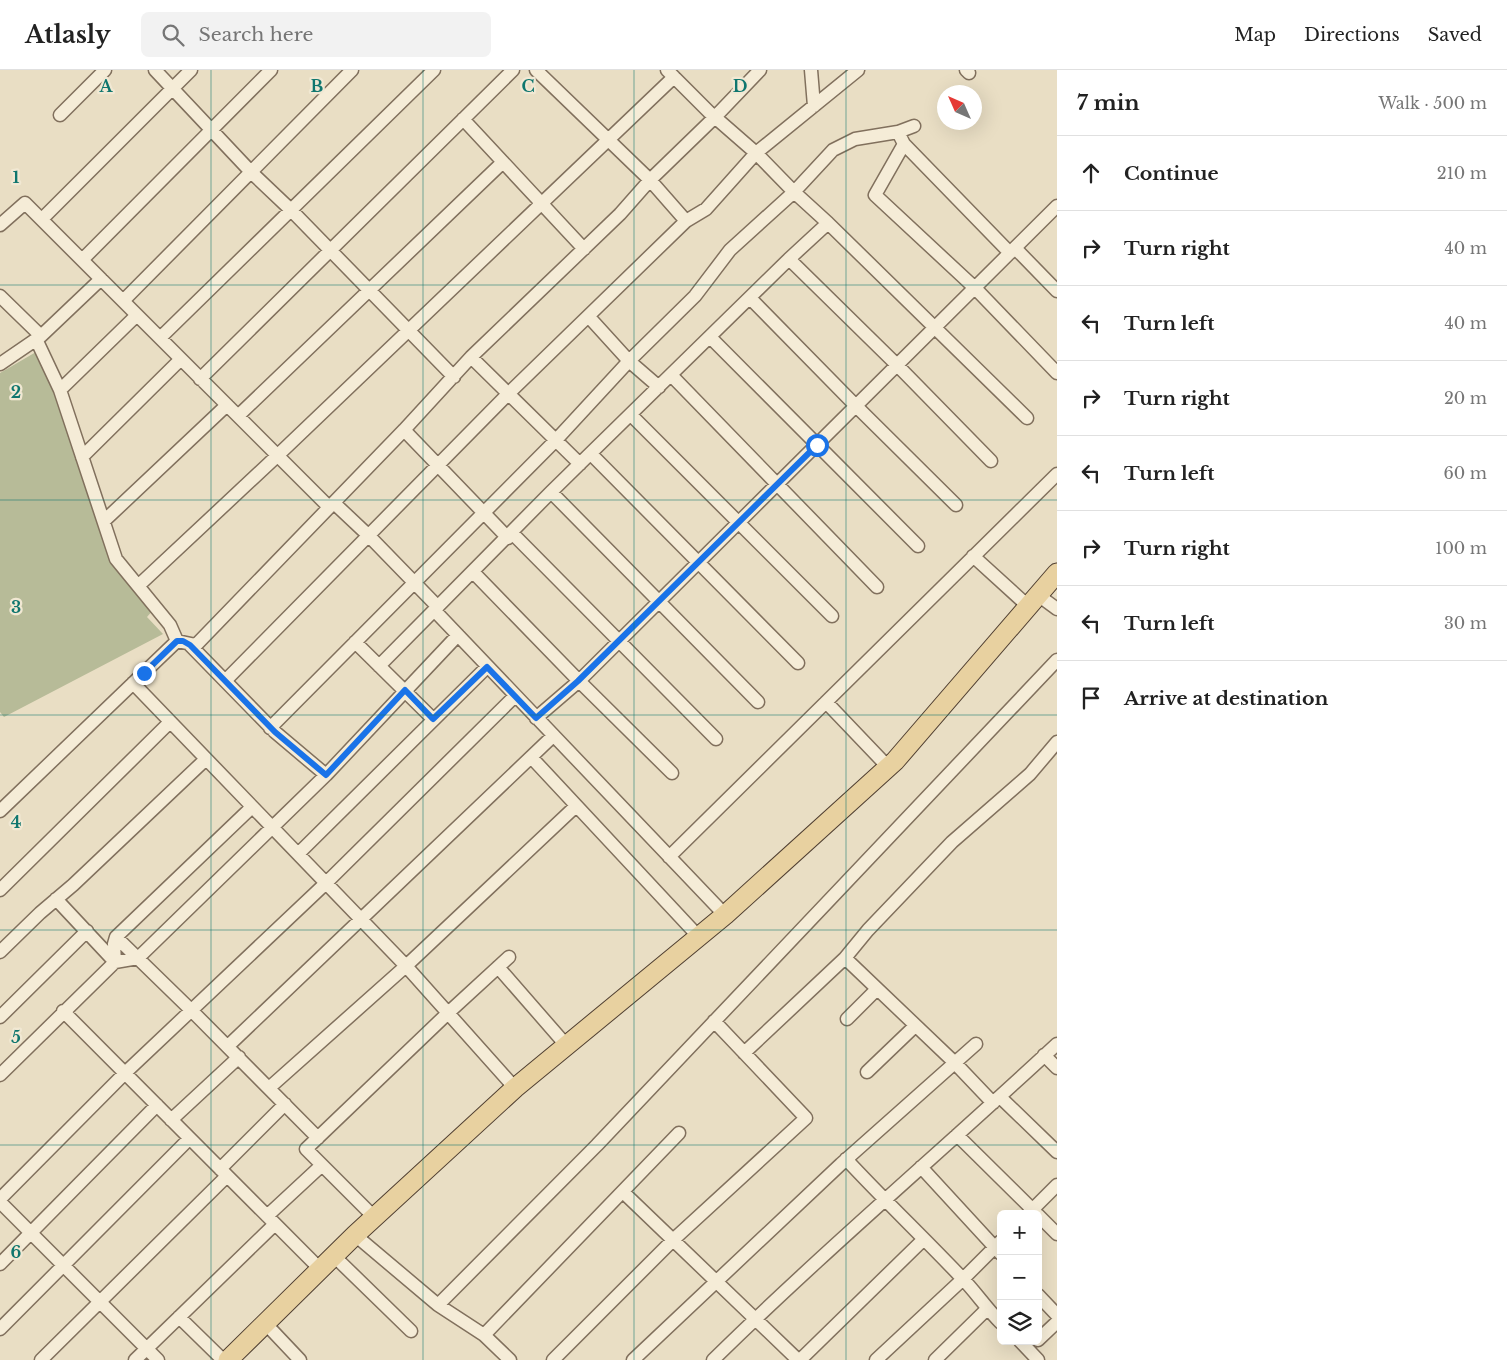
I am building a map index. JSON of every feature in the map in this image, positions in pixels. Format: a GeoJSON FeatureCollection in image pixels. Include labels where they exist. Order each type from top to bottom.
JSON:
{"type":"FeatureCollection","features":[{"type":"Feature","properties":{"kind":"main road"},"geometry":{"type":"LineString","coordinates":[[231,1359],[355,1235],[515,1088],[566,1044],[725,915],[888,767],[1057,573]]}},
{"type":"Feature","properties":{"kind":"street"},"geometry":{"type":"LineString","coordinates":[[60,115],[105,70]]}},
{"type":"Feature","properties":{"kind":"street"},"geometry":{"type":"LineString","coordinates":[[156,70],[251,172],[291,210],[454,377]]}},
{"type":"Feature","properties":{"kind":"street"},"geometry":{"type":"LineString","coordinates":[[42,219],[191,70]]}},
{"type":"Feature","properties":{"kind":"street"},"geometry":{"type":"LineString","coordinates":[[82,260],[271,70]]}},
{"type":"Feature","properties":{"kind":"street"},"geometry":{"type":"LineString","coordinates":[[123,301],[352,70]]}},
{"type":"Feature","properties":{"kind":"street"},"geometry":{"type":"LineString","coordinates":[[160,338],[434,70]]}},
{"type":"Feature","properties":{"kind":"street"},"geometry":{"type":"LineString","coordinates":[[200,378],[513,70]]}},
{"type":"Feature","properties":{"kind":"street"},"geometry":{"type":"LineString","coordinates":[[536,70],[650,180],[686,221]]}},
{"type":"Feature","properties":{"kind":"street"},"geometry":{"type":"LineString","coordinates":[[190,645],[196,645],[404,430],[471,357],[620,214],[650,180],[715,118],[760,70]]}},
{"type":"Feature","properties":{"kind":"street"},"geometry":{"type":"LineString","coordinates":[[811,70],[814,106]]}},
{"type":"Feature","properties":{"kind":"street"},"geometry":{"type":"LineString","coordinates":[[225,682],[509,393],[686,221],[706,209],[756,154],[858,70]]}},
{"type":"Feature","properties":{"kind":"street"},"geometry":{"type":"LineString","coordinates":[[966,70],[969,73],[970,70]]}},
{"type":"Feature","properties":{"kind":"street"},"geometry":{"type":"LineString","coordinates":[[138,586],[542,204],[670,73],[715,118],[756,154],[828,223],[1027,418]]}},
{"type":"Feature","properties":{"kind":"street"},"geometry":{"type":"LineString","coordinates":[[463,120],[584,248]]}},
{"type":"Feature","properties":{"kind":"street"},"geometry":{"type":"LineString","coordinates":[[914,126],[901,138],[875,195],[975,288],[1057,373]]}},
{"type":"Feature","properties":{"kind":"street"},"geometry":{"type":"LineString","coordinates":[[270,728],[556,440],[629,361],[695,296],[730,250],[794,192],[833,150],[854,139],[901,138],[1012,251],[1057,291]]}},
{"type":"Feature","properties":{"kind":"street"},"geometry":{"type":"LineString","coordinates":[[239,415],[503,162]]}},
{"type":"Feature","properties":{"kind":"street"},"geometry":{"type":"LineString","coordinates":[[0,225],[25,203],[42,219],[278,455],[369,536],[414,582],[487,667],[725,915]]}},
{"type":"Feature","properties":{"kind":"street"},"geometry":{"type":"LineString","coordinates":[[536,718],[578,681],[1012,251],[1055,212]]}},
{"type":"Feature","properties":{"kind":"street"},"geometry":{"type":"LineString","coordinates":[[379,666],[551,492],[828,223]]}},
{"type":"Feature","properties":{"kind":"street"},"geometry":{"type":"LineString","coordinates":[[789,259],[992,461]]}},
{"type":"Feature","properties":{"kind":"street"},"geometry":{"type":"LineString","coordinates":[[0,364],[38,338],[101,279]]}},
{"type":"Feature","properties":{"kind":"street"},"geometry":{"type":"LineString","coordinates":[[0,296],[38,338],[60,390],[116,559],[170,625],[177,641]]}},
{"type":"Feature","properties":{"kind":"street"},"geometry":{"type":"LineString","coordinates":[[750,298],[956,505]]}},
{"type":"Feature","properties":{"kind":"street"},"geometry":{"type":"LineString","coordinates":[[60,390],[137,315]]}},
{"type":"Feature","properties":{"kind":"street"},"geometry":{"type":"LineString","coordinates":[[589,317],[629,361],[659,387]]}},
{"type":"Feature","properties":{"kind":"street"},"geometry":{"type":"LineString","coordinates":[[710,337],[918,546]]}},
{"type":"Feature","properties":{"kind":"street"},"geometry":{"type":"LineString","coordinates":[[471,357],[580,464]]}},
{"type":"Feature","properties":{"kind":"street"},"geometry":{"type":"LineString","coordinates":[[82,457],[181,360]]}},
{"type":"Feature","properties":{"kind":"street"},"geometry":{"type":"LineString","coordinates":[[671,375],[877,586]]}},
{"type":"Feature","properties":{"kind":"street"},"geometry":{"type":"LineString","coordinates":[[104,521],[227,405]]}},
{"type":"Feature","properties":{"kind":"street"},"geometry":{"type":"LineString","coordinates":[[631,416],[832,616]]}},
{"type":"Feature","properties":{"kind":"street"},"geometry":{"type":"LineString","coordinates":[[404,430],[483,513],[510,535],[716,739]]}},
{"type":"Feature","properties":{"kind":"street"},"geometry":{"type":"LineString","coordinates":[[591,454],[798,663]]}},
{"type":"Feature","properties":{"kind":"street"},"geometry":{"type":"LineString","coordinates":[[669,857],[1057,474]]}},
{"type":"Feature","properties":{"kind":"street"},"geometry":{"type":"LineString","coordinates":[[551,492],[758,702]]}},
{"type":"Feature","properties":{"kind":"street"},"geometry":{"type":"LineString","coordinates":[[973,556],[1034,601],[1057,609]]}},
{"type":"Feature","properties":{"kind":"street"},"geometry":{"type":"LineString","coordinates":[[473,572],[578,681],[672,773]]}},
{"type":"Feature","properties":{"kind":"street"},"geometry":{"type":"LineString","coordinates":[[0,1075],[115,962],[138,958],[326,775],[458,635]]}},
{"type":"Feature","properties":{"kind":"street"},"geometry":{"type":"LineString","coordinates":[[0,812],[177,641],[183,641],[190,645],[270,728],[326,775]]}},
{"type":"Feature","properties":{"kind":"street"},"geometry":{"type":"LineString","coordinates":[[355,642],[433,719]]}},
{"type":"Feature","properties":{"kind":"street"},"geometry":{"type":"LineString","coordinates":[[438,1304],[597,1145],[1057,660]]}},
{"type":"Feature","properties":{"kind":"street"},"geometry":{"type":"LineString","coordinates":[[298,854],[487,667]]}},
{"type":"Feature","properties":{"kind":"street"},"geometry":{"type":"LineString","coordinates":[[134,683],[406,966],[515,1088]]}},
{"type":"Feature","properties":{"kind":"street"},"geometry":{"type":"LineString","coordinates":[[158,1360],[0,1200],[125,1074],[326,883],[515,696]]}},
{"type":"Feature","properties":{"kind":"street"},"geometry":{"type":"LineString","coordinates":[[826,702],[888,767]]}},
{"type":"Feature","properties":{"kind":"street"},"geometry":{"type":"LineString","coordinates":[[0,890],[170,722]]}},
{"type":"Feature","properties":{"kind":"street"},"geometry":{"type":"LineString","coordinates":[[228,1046],[553,736]]}},
{"type":"Feature","properties":{"kind":"street"},"geometry":{"type":"LineString","coordinates":[[744,1053],[845,958],[868,930],[952,842],[1030,774],[1057,742]]}},
{"type":"Feature","properties":{"kind":"street"},"geometry":{"type":"LineString","coordinates":[[531,757],[698,936]]}},
{"type":"Feature","properties":{"kind":"street"},"geometry":{"type":"LineString","coordinates":[[0,952],[56,899],[73,886],[206,759]]}},
{"type":"Feature","properties":{"kind":"street"},"geometry":{"type":"LineString","coordinates":[[115,962],[114,944],[116,937],[252,806]]}},
{"type":"Feature","properties":{"kind":"street"},"geometry":{"type":"LineString","coordinates":[[269,1088],[406,966],[576,806]]}},
{"type":"Feature","properties":{"kind":"street"},"geometry":{"type":"LineString","coordinates":[[56,899],[115,962]]}},
{"type":"Feature","properties":{"kind":"street"},"geometry":{"type":"LineString","coordinates":[[0,1017],[87,931]]}},
{"type":"Feature","properties":{"kind":"street"},"geometry":{"type":"LineString","coordinates":[[116,937],[192,1010],[318,1138]]}},
{"type":"Feature","properties":{"kind":"street"},"geometry":{"type":"LineString","coordinates":[[374,1218],[306,1149],[448,1012],[509,958]]}},
{"type":"Feature","properties":{"kind":"street"},"geometry":{"type":"LineString","coordinates":[[845,958],[954,1062],[1057,1152]]}},
{"type":"Feature","properties":{"kind":"street"},"geometry":{"type":"LineString","coordinates":[[498,967],[566,1044]]}},
{"type":"Feature","properties":{"kind":"street"},"geometry":{"type":"LineString","coordinates":[[847,1019],[878,989]]}},
{"type":"Feature","properties":{"kind":"street"},"geometry":{"type":"LineString","coordinates":[[63,1011],[320,1269]]}},
{"type":"Feature","properties":{"kind":"street"},"geometry":{"type":"LineString","coordinates":[[553,1360],[673,1240],[806,1118],[714,1021]]}},
{"type":"Feature","properties":{"kind":"street"},"geometry":{"type":"LineString","coordinates":[[867,1072],[915,1026]]}},
{"type":"Feature","properties":{"kind":"street"},"geometry":{"type":"LineString","coordinates":[[634,1360],[846,1159],[976,1044]]}},
{"type":"Feature","properties":{"kind":"street"},"geometry":{"type":"LineString","coordinates":[[713,1360],[755,1318],[1057,1044]]}},
{"type":"Feature","properties":{"kind":"street"},"geometry":{"type":"LineString","coordinates":[[1044,1055],[1057,1068]]}},
{"type":"Feature","properties":{"kind":"street"},"geometry":{"type":"LineString","coordinates":[[172,1120],[239,1057]]}},
{"type":"Feature","properties":{"kind":"street"},"geometry":{"type":"LineString","coordinates":[[48,1357],[285,1104]]}},
{"type":"Feature","properties":{"kind":"street"},"geometry":{"type":"LineString","coordinates":[[0,1264],[157,1105]]}},
{"type":"Feature","properties":{"kind":"street"},"geometry":{"type":"LineString","coordinates":[[484,1335],[678,1133]]}},
{"type":"Feature","properties":{"kind":"street"},"geometry":{"type":"LineString","coordinates":[[957,1135],[1031,1210]]}},
{"type":"Feature","properties":{"kind":"street"},"geometry":{"type":"LineString","coordinates":[[0,1329],[189,1139]]}},
{"type":"Feature","properties":{"kind":"street"},"geometry":{"type":"LineString","coordinates":[[846,1159],[963,1279],[997,1319]]}},
{"type":"Feature","properties":{"kind":"street"},"geometry":{"type":"LineString","coordinates":[[135,1360],[180,1317],[322,1165]]}},
{"type":"Feature","properties":{"kind":"street"},"geometry":{"type":"LineString","coordinates":[[922,1167],[997,1246]]}},
{"type":"Feature","properties":{"kind":"street"},"geometry":{"type":"LineString","coordinates":[[1036,1210],[1057,1184]]}},
{"type":"Feature","properties":{"kind":"street"},"geometry":{"type":"LineString","coordinates":[[623,1192],[799,1360],[924,1239]]}},
{"type":"Feature","properties":{"kind":"street"},"geometry":{"type":"LineString","coordinates":[[1042,1220],[1057,1234]]}},
{"type":"Feature","properties":{"kind":"street"},"geometry":{"type":"LineString","coordinates":[[355,1235],[438,1304],[484,1335],[503,1358]]}},
{"type":"Feature","properties":{"kind":"street"},"geometry":{"type":"LineString","coordinates":[[876,1360],[997,1250]]}},
{"type":"Feature","properties":{"kind":"street"},"geometry":{"type":"LineString","coordinates":[[334,1256],[410,1331]]}},
{"type":"Feature","properties":{"kind":"street"},"geometry":{"type":"LineString","coordinates":[[1042,1300],[1057,1315]]}},
{"type":"Feature","properties":{"kind":"street"},"geometry":{"type":"LineString","coordinates":[[935,1360],[987,1309]]}},
{"type":"Feature","properties":{"kind":"street"},"geometry":{"type":"LineString","coordinates":[[180,1317],[231,1359]]}},
{"type":"Feature","properties":{"kind":"street"},"geometry":{"type":"LineString","coordinates":[[1032,1350],[1057,1322]]}},
{"type":"Feature","properties":{"kind":"street"},"geometry":{"type":"LineString","coordinates":[[265,1323],[300,1360]]}},
{"type":"Feature","properties":{"kind":"green space"},"geometry":{"type":"Polygon","coordinates":[[[36,352],[53,389],[112,563],[153,610],[147,617],[163,634],[4,717],[0,712],[0,373],[36,352]]]}},
{"type":"Feature","properties":{"kind":"route"},"geometry":{"type":"LineString","coordinates":[[144,673],[177,641],[183,641],[190,645],[275,732],[326,775],[405,690],[433,719],[487,667],[536,718],[578,681],[817,445]]}}]}
